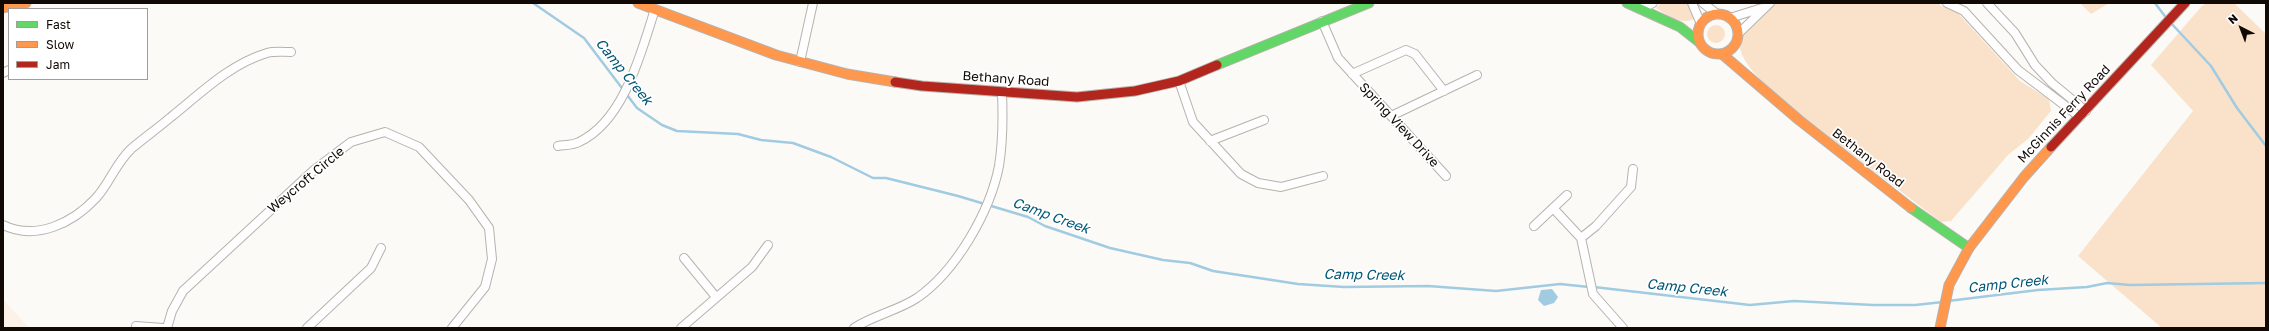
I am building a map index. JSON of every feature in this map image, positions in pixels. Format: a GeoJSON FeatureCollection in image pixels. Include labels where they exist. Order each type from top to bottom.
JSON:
{"type":"FeatureCollection","features":[{"type":"Feature","properties":{"kind":"street"},"geometry":{"type":"LineString","coordinates":[[3,8],[26,3]]}},
{"type":"Feature","properties":{"kind":"street","name":"Bethany Road"},"geometry":{"type":"LineString","coordinates":[[638,3],[741,42],[800,62],[884,81],[1002,93],[1077,97],[1135,91],[1179,81],[1205,72],[1322,21],[1369,3]]}},
{"type":"Feature","properties":{"kind":"street"},"geometry":{"type":"LineString","coordinates":[[800,62],[813,3]]}},
{"type":"Feature","properties":{"kind":"street"},"geometry":{"type":"LineString","coordinates":[[1631,5],[1644,8],[1653,3]]}},
{"type":"Feature","properties":{"kind":"street"},"geometry":{"type":"LineString","coordinates":[[1692,3],[1700,26],[1699,42]]}},
{"type":"Feature","properties":{"kind":"street"},"geometry":{"type":"LineString","coordinates":[[1703,3],[1717,14],[1730,18],[1752,12],[1769,3]]}},
{"type":"Feature","properties":{"kind":"street"},"geometry":{"type":"LineString","coordinates":[[1631,5],[1680,27],[1699,42],[1707,51],[1722,54],[1735,44],[1738,34],[1769,3]]}},
{"type":"Feature","properties":{"kind":"street"},"geometry":{"type":"LineString","coordinates":[[1947,3],[1964,11],[2018,70],[2083,114]]}},
{"type":"Feature","properties":{"kind":"street"},"geometry":{"type":"LineString","coordinates":[[1987,3],[2015,33],[2038,68],[2083,114]]}},
{"type":"Feature","properties":{"kind":"street","name":"McGinnis Ferry Road"},"geometry":{"type":"LineString","coordinates":[[1940,328],[1949,285],[1968,248],[2024,176],[2083,114],[2147,42],[2185,3]]}},
{"type":"Feature","properties":{"kind":"street"},"geometry":{"type":"LineString","coordinates":[[558,146],[579,142],[601,127],[620,102],[644,44],[655,9]]}},
{"type":"Feature","properties":{"kind":"street"},"geometry":{"type":"LineString","coordinates":[[1680,27],[1700,26],[1707,17],[1717,14]]}},
{"type":"Feature","properties":{"kind":"street"},"geometry":{"type":"LineString","coordinates":[[1730,18],[1738,34]]}},
{"type":"Feature","properties":{"kind":"street","name":"Spring View Drive"},"geometry":{"type":"LineString","coordinates":[[1322,21],[1338,58],[1446,176]]}},
{"type":"Feature","properties":{"kind":"street","name":"Bethany Road"},"geometry":{"type":"LineString","coordinates":[[1735,44],[1739,58],[1756,83]]}},
{"type":"Feature","properties":{"kind":"street","name":"Spring View Drive"},"geometry":{"type":"LineString","coordinates":[[1352,74],[1406,50],[1415,54],[1444,91]]}},
{"type":"Feature","properties":{"kind":"street"},"geometry":{"type":"LineString","coordinates":[[3,225],[27,230],[48,229],[72,219],[96,198],[111,174],[131,150],[210,85],[250,60],[268,52],[291,52]]}},
{"type":"Feature","properties":{"kind":"street","name":"Bethany Road"},"geometry":{"type":"LineString","coordinates":[[1722,54],[1788,111],[1929,222],[1968,248]]}},
{"type":"Feature","properties":{"kind":"street"},"geometry":{"type":"LineString","coordinates":[[1391,116],[1477,75]]}},
{"type":"Feature","properties":{"kind":"street"},"geometry":{"type":"LineString","coordinates":[[1179,81],[1193,122],[1241,174],[1258,183],[1281,187],[1323,176]]}},
{"type":"Feature","properties":{"kind":"street"},"geometry":{"type":"LineString","coordinates":[[854,328],[871,318],[906,304],[926,291],[951,266],[978,224],[991,191],[998,166],[1003,133],[1002,93]]}},
{"type":"Feature","properties":{"kind":"street"},"geometry":{"type":"LineString","coordinates":[[1210,141],[1264,120]]}},
{"type":"Feature","properties":{"kind":"street","name":"Weycroft Circle"},"geometry":{"type":"LineString","coordinates":[[167,328],[172,311],[183,291],[314,170],[350,142],[385,132],[419,147],[469,200],[489,228],[492,259],[484,287],[452,328]]}},
{"type":"Feature","properties":{"kind":"street"},"geometry":{"type":"LineString","coordinates":[[1581,238],[1596,226],[1631,188],[1633,169]]}},
{"type":"Feature","properties":{"kind":"street"},"geometry":{"type":"LineString","coordinates":[[1534,226],[1568,195]]}},
{"type":"Feature","properties":{"kind":"street"},"geometry":{"type":"LineString","coordinates":[[1554,208],[1581,238],[1593,294],[1623,328]]}},
{"type":"Feature","properties":{"kind":"street"},"geometry":{"type":"LineString","coordinates":[[681,328],[752,267],[768,245]]}},
{"type":"Feature","properties":{"kind":"street"},"geometry":{"type":"LineString","coordinates":[[306,328],[371,268],[381,248]]}},
{"type":"Feature","properties":{"kind":"street"},"geometry":{"type":"LineString","coordinates":[[684,258],[716,297]]}},
{"type":"Feature","properties":{"kind":"street"},"geometry":{"type":"LineString","coordinates":[[136,326],[163,328]]}},
{"type":"Feature","properties":{"kind":"shaded area"},"geometry":{"type":"Polygon","coordinates":[[[1661,3],[1687,3],[1695,18],[1685,21],[1675,19],[1656,8],[1661,3]]]}},
{"type":"Feature","properties":{"kind":"shaded area"},"geometry":{"type":"Polygon","coordinates":[[[1775,3],[1937,3],[1943,7],[1955,10],[2020,81],[2049,99],[2051,111],[2028,139],[2008,155],[1951,221],[1941,222],[1790,107],[1758,78],[1750,68],[1740,50],[1740,42],[1749,26],[1775,3]]]}},
{"type":"Feature","properties":{"kind":"shaded area"},"geometry":{"type":"Polygon","coordinates":[[[2080,3],[2109,3],[2091,14],[2080,3]]]}},
{"type":"Feature","properties":{"kind":"shaded area"},"geometry":{"type":"Polygon","coordinates":[[[2206,3],[2234,3],[2266,34],[2266,328],[2162,328],[2078,256],[2193,111],[2151,65],[2206,3]]]}},
{"type":"Feature","properties":{"kind":"shaded area"},"geometry":{"type":"Polygon","coordinates":[[[1716,25],[1720,26],[1724,30],[1724,38],[1720,42],[1716,43],[1712,42],[1708,38],[1707,34],[1708,30],[1712,26],[1716,25]]]}},
{"type":"Feature","properties":{"kind":"shaded area"},"geometry":{"type":"Polygon","coordinates":[[[3,299],[29,328],[3,328],[3,299]]]}},
{"type":"Feature","properties":{"kind":"water"},"geometry":{"type":"Polygon","coordinates":[[[1552,289],[1558,297],[1554,303],[1544,306],[1538,300],[1541,290],[1552,289]]]}},
{"type":"Feature","properties":{"kind":"waterway","name":"Camp Creek"},"geometry":{"type":"LineString","coordinates":[[533,3],[584,38],[637,108],[662,125],[677,131],[738,134],[761,140],[793,143],[831,157],[873,178],[886,178],[958,196],[1028,217],[1045,226],[1110,248],[1163,260],[1190,263],[1213,271],[1298,284],[1344,287],[1428,286],[1496,291],[1560,284],[1589,287]]}},
{"type":"Feature","properties":{"kind":"waterway"},"geometry":{"type":"LineString","coordinates":[[2155,3],[2167,19]]}},
{"type":"Feature","properties":{"kind":"waterway"},"geometry":{"type":"LineString","coordinates":[[2170,22],[2211,66],[2237,108],[2266,146]]}},
{"type":"Feature","properties":{"kind":"waterway","name":"Camp Creek"},"geometry":{"type":"LineString","coordinates":[[1948,301],[2038,290],[2087,287],[2107,283],[2130,285],[2266,283]]}},
{"type":"Feature","properties":{"kind":"waterway","name":"Camp Creek"},"geometry":{"type":"LineString","coordinates":[[1594,287],[1750,305],[1794,301],[1873,305],[1915,305],[1943,302]]}},
{"type":"Feature","properties":{"kind":"traffic: fast"},"geometry":{"type":"LineString","coordinates":[[1217,65],[1369,3]]}},
{"type":"Feature","properties":{"kind":"traffic: fast"},"geometry":{"type":"LineString","coordinates":[[1627,3],[1680,27],[1699,42]]}},
{"type":"Feature","properties":{"kind":"traffic: fast"},"geometry":{"type":"LineString","coordinates":[[1911,208],[1969,248]]}},
{"type":"Feature","properties":{"kind":"traffic: slow"},"geometry":{"type":"LineString","coordinates":[[3,8],[26,3]]}},
{"type":"Feature","properties":{"kind":"traffic: slow"},"geometry":{"type":"LineString","coordinates":[[638,3],[776,55],[847,74],[895,82]]}},
{"type":"Feature","properties":{"kind":"traffic: slow"},"geometry":{"type":"LineString","coordinates":[[1718,14],[1726,16],[1732,20],[1736,26],[1738,34],[1736,42],[1732,48],[1726,52],[1718,54],[1710,52],[1704,48],[1700,42],[1698,34],[1700,26],[1704,20],[1710,16],[1718,14]]}},
{"type":"Feature","properties":{"kind":"traffic: slow"},"geometry":{"type":"LineString","coordinates":[[1722,54],[1799,120],[1911,208]]}},
{"type":"Feature","properties":{"kind":"traffic: slow"},"geometry":{"type":"LineString","coordinates":[[1940,328],[1949,285],[1969,248],[2024,177],[2051,147]]}},
{"type":"Feature","properties":{"kind":"traffic: jam"},"geometry":{"type":"LineString","coordinates":[[2051,147],[2185,3]]}},
{"type":"Feature","properties":{"kind":"traffic: jam"},"geometry":{"type":"LineString","coordinates":[[895,82],[922,86],[1077,97],[1135,91],[1179,81],[1217,65]]}}]}
